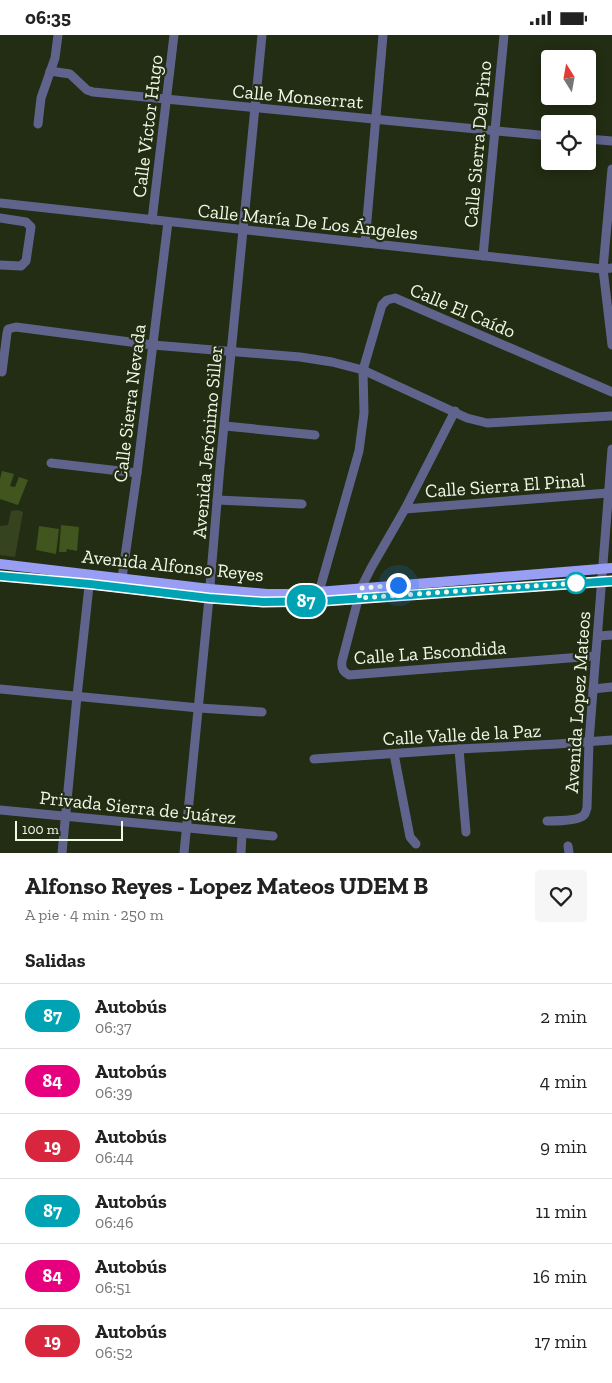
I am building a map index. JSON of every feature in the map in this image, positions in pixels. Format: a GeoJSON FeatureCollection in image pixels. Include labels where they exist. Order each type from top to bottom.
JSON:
{"type":"FeatureCollection","features":[{"type":"Feature","properties":{"kind":"main road","name":"Avenida Alfonso Reyes"},"geometry":{"type":"LineString","coordinates":[[0,564],[90,579],[278,602],[324,601],[360,593],[608,569]]}},
{"type":"Feature","properties":{"kind":"main road","name":"Avenida Alfonso Reyes"},"geometry":{"type":"LineString","coordinates":[[0,576],[90,579]]}},
{"type":"Feature","properties":{"kind":"main road","name":"Avenida Alfonso Reyes"},"geometry":{"type":"LineString","coordinates":[[210,593],[360,593],[607,581]]}},
{"type":"Feature","properties":{"kind":"street"},"geometry":{"type":"LineString","coordinates":[[38,124],[41,98],[55,58],[58,35]]}},
{"type":"Feature","properties":{"kind":"street","name":"Calle Víctor Hugo"},"geometry":{"type":"LineString","coordinates":[[152,220],[174,35]]}},
{"type":"Feature","properties":{"kind":"street","name":"Avenida Jerónimo Siller"},"geometry":{"type":"LineString","coordinates":[[184,853],[262,35]]}},
{"type":"Feature","properties":{"kind":"street"},"geometry":{"type":"LineString","coordinates":[[366,243],[384,35]]}},
{"type":"Feature","properties":{"kind":"street","name":"Calle Sierra Del Pino"},"geometry":{"type":"LineString","coordinates":[[483,257],[504,35]]}},
{"type":"Feature","properties":{"kind":"street","name":"Calle Monserrat"},"geometry":{"type":"LineString","coordinates":[[50,71],[70,75],[92,92],[541,134]]}},
{"type":"Feature","properties":{"kind":"street"},"geometry":{"type":"LineString","coordinates":[[596,140],[612,141]]}},
{"type":"Feature","properties":{"kind":"street"},"geometry":{"type":"LineString","coordinates":[[612,169],[607,269],[612,345]]}},
{"type":"Feature","properties":{"kind":"street","name":"Calle María De Los Ángeles"},"geometry":{"type":"LineString","coordinates":[[0,203],[607,269]]}},
{"type":"Feature","properties":{"kind":"street"},"geometry":{"type":"LineString","coordinates":[[0,218],[26,221],[31,227],[26,261],[21,266],[0,265]]}},
{"type":"Feature","properties":{"kind":"street","name":"Calle Sierra Nevada"},"geometry":{"type":"LineString","coordinates":[[122,583],[168,222]]}},
{"type":"Feature","properties":{"kind":"street","name":"Calle El Caído"},"geometry":{"type":"LineString","coordinates":[[319,592],[358,451],[364,413],[363,370],[382,305],[387,300],[394,298],[612,392]]}},
{"type":"Feature","properties":{"kind":"street"},"geometry":{"type":"LineString","coordinates":[[2,372],[8,329],[16,327],[153,345],[300,357],[332,362],[363,370],[468,418],[487,423],[612,416]]}},
{"type":"Feature","properties":{"kind":"street","name":"Calle La Escondida"},"geometry":{"type":"LineString","coordinates":[[455,411],[360,593],[342,661],[343,670],[349,675],[596,657]]}},
{"type":"Feature","properties":{"kind":"street"},"geometry":{"type":"LineString","coordinates":[[225,426],[314,435]]}},
{"type":"Feature","properties":{"kind":"street","name":"Avenida Lopez Mateos"},"geometry":{"type":"LineString","coordinates":[[548,821],[576,819],[586,813],[593,689],[608,569],[608,493],[612,449]]}},
{"type":"Feature","properties":{"kind":"street"},"geometry":{"type":"LineString","coordinates":[[51,463],[137,473]]}},
{"type":"Feature","properties":{"kind":"street","name":"Calle Sierra El Pinal"},"geometry":{"type":"LineString","coordinates":[[405,509],[608,493]]}},
{"type":"Feature","properties":{"kind":"street"},"geometry":{"type":"LineString","coordinates":[[217,500],[302,505]]}},
{"type":"Feature","properties":{"kind":"street"},"geometry":{"type":"LineString","coordinates":[[62,853],[90,579]]}},
{"type":"Feature","properties":{"kind":"street"},"geometry":{"type":"LineString","coordinates":[[598,637],[612,635]]}},
{"type":"Feature","properties":{"kind":"street"},"geometry":{"type":"LineString","coordinates":[[593,689],[612,687]]}},
{"type":"Feature","properties":{"kind":"street"},"geometry":{"type":"LineString","coordinates":[[0,689],[199,708],[262,712]]}},
{"type":"Feature","properties":{"kind":"street","name":"Calle Valle de la Paz"},"geometry":{"type":"LineString","coordinates":[[314,759],[612,740]]}},
{"type":"Feature","properties":{"kind":"street"},"geometry":{"type":"LineString","coordinates":[[459,749],[466,832]]}},
{"type":"Feature","properties":{"kind":"street"},"geometry":{"type":"LineString","coordinates":[[394,754],[410,837],[416,844]]}},
{"type":"Feature","properties":{"kind":"street","name":"Privada Sierra de Juárez"},"geometry":{"type":"LineString","coordinates":[[0,810],[272,836]]}},
{"type":"Feature","properties":{"kind":"street"},"geometry":{"type":"LineString","coordinates":[[241,853],[242,834]]}},
{"type":"Feature","properties":{"kind":"green space"},"geometry":{"type":"Polygon","coordinates":[[[18,510],[23,512],[15,557],[0,555],[0,526],[8,525],[11,511],[18,510]]]}},
{"type":"Feature","properties":{"kind":"building"},"geometry":{"type":"Polygon","coordinates":[[[2,471],[14,474],[10,486],[15,487],[19,477],[28,480],[18,505],[0,499],[2,471]]]}},
{"type":"Feature","properties":{"kind":"building"},"geometry":{"type":"Polygon","coordinates":[[[61,525],[79,527],[77,551],[67,549],[66,552],[59,552],[61,525]]]}},
{"type":"Feature","properties":{"kind":"building"},"geometry":{"type":"Polygon","coordinates":[[[39,526],[59,529],[56,554],[36,550],[39,526]]]}},
{"type":"Feature","properties":{"kind":"bus line","name":"87"},"geometry":{"type":"LineString","coordinates":[[0,576],[263,602],[324,601],[612,581]]}},
{"type":"Feature","properties":{"kind":"route"},"geometry":{"type":"LineString","coordinates":[[398,585],[361,588],[359,598],[576,583]]}}]}
